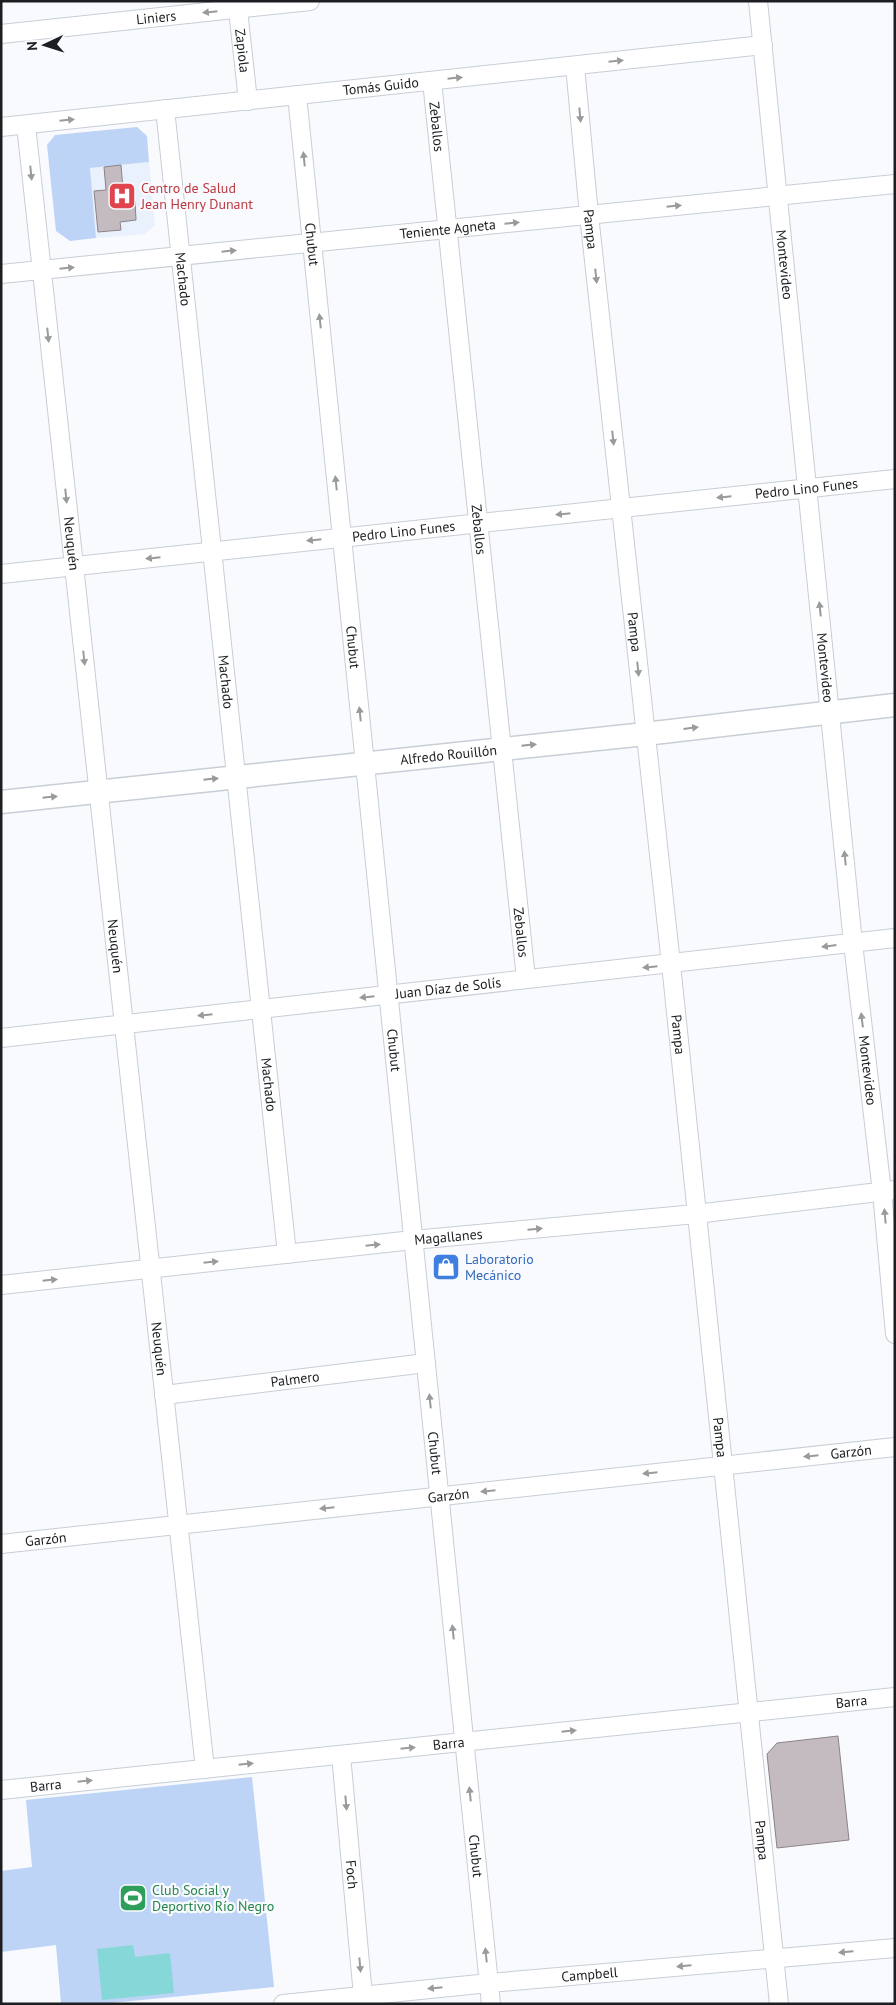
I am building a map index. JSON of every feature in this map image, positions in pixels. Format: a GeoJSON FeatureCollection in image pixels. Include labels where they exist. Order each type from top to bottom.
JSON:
{"type":"FeatureCollection","features":[{"type":"Feature","properties":{"kind":"street","name":"Liniers"},"geometry":{"type":"LineString","coordinates":[[1,34],[237,5],[310,1]]}},
{"type":"Feature","properties":{"kind":"street","name":"Montevideo"},"geometry":{"type":"LineString","coordinates":[[758,1],[854,943],[889,1191],[895,1334]]}},
{"type":"Feature","properties":{"kind":"street","name":"Zapiola"},"geometry":{"type":"LineString","coordinates":[[237,5],[248,101]]}},
{"type":"Feature","properties":{"kind":"street","name":"Tomás Guido"},"geometry":{"type":"LineString","coordinates":[[1,127],[762,45]]}},
{"type":"Feature","properties":{"kind":"street","name":"Pampa"},"geometry":{"type":"LineString","coordinates":[[576,66],[589,215],[671,964],[779,2004]]}},
{"type":"Feature","properties":{"kind":"street","name":"Zeballos"},"geometry":{"type":"LineString","coordinates":[[432,81],[526,979]]}},
{"type":"Feature","properties":{"kind":"street","name":"Chubut"},"geometry":{"type":"LineString","coordinates":[[297,95],[491,2004]]}},
{"type":"Feature","properties":{"kind":"street","name":"Machado"},"geometry":{"type":"LineString","coordinates":[[165,110],[287,1254]]}},
{"type":"Feature","properties":{"kind":"street","name":"Neuquén"},"geometry":{"type":"LineString","coordinates":[[26,125],[205,1769]]}},
{"type":"Feature","properties":{"kind":"street","name":"Teniente Agneta"},"geometry":{"type":"LineString","coordinates":[[1,274],[895,184]]}},
{"type":"Feature","properties":{"kind":"street","name":"Pedro Lino Funes"},"geometry":{"type":"LineString","coordinates":[[1,574],[895,479]]}},
{"type":"Feature","properties":{"kind":"street","name":"Alfredo Rouillón"},"geometry":{"type":"LineString","coordinates":[[1,802],[645,734],[895,705]]}},
{"type":"Feature","properties":{"kind":"street","name":"Juan Díaz de Solís"},"geometry":{"type":"LineString","coordinates":[[1,1038],[895,938]]}},
{"type":"Feature","properties":{"kind":"street","name":"Magallanes"},"geometry":{"type":"LineString","coordinates":[[1,1285],[413,1240],[696,1214],[889,1191]]}},
{"type":"Feature","properties":{"kind":"street","name":"Palmero"},"geometry":{"type":"LineString","coordinates":[[164,1395],[426,1363]]}},
{"type":"Feature","properties":{"kind":"street","name":"Garzón"},"geometry":{"type":"LineString","coordinates":[[1,1544],[895,1447]]}},
{"type":"Feature","properties":{"kind":"street","name":"Barra"},"geometry":{"type":"LineString","coordinates":[[1,1790],[895,1698]]}},
{"type":"Feature","properties":{"kind":"street","name":"Foch"},"geometry":{"type":"LineString","coordinates":[[341,1755],[363,1996]]}},
{"type":"Feature","properties":{"kind":"street","name":"Campbell"},"geometry":{"type":"LineString","coordinates":[[283,2004],[489,1983],[895,1948]]}},
{"type":"Feature","properties":{"kind":"shaded area"},"geometry":{"type":"Polygon","coordinates":[[[137,127],[147,136],[149,162],[90,168],[96,238],[70,241],[56,231],[47,145],[55,135],[137,127]]]}},
{"type":"Feature","properties":{"kind":"shaded area","name":"Centro de Salud Jean Henry Dunant"},"geometry":{"type":"Polygon","coordinates":[[[149,162],[155,225],[145,234],[96,238],[90,168],[149,162]]]}},
{"type":"Feature","properties":{"kind":"shaded area","name":"Club Social y Deportivo Río Negro"},"geometry":{"type":"Polygon","coordinates":[[[252,1777],[274,1987],[101,2004],[61,2004],[56,1945],[1,1952],[1,1871],[32,1867],[26,1800],[252,1777]]]}},
{"type":"Feature","properties":{"kind":"shaded area"},"geometry":{"type":"Polygon","coordinates":[[[133,1945],[135,1957],[170,1953],[174,1993],[102,2000],[97,1949],[133,1945]]]}},
{"type":"Feature","properties":{"kind":"building"},"geometry":{"type":"Polygon","coordinates":[[[121,165],[124,202],[135,201],[136,220],[120,222],[121,230],[98,232],[94,191],[106,190],[104,167],[121,165]]]}},
{"type":"Feature","properties":{"kind":"building"},"geometry":{"type":"Polygon","coordinates":[[[838,1736],[849,1840],[777,1848],[767,1754],[777,1743],[838,1736]]]}},
{"type":"Feature","properties":{"kind":"place","name":"Centro de Salud Jean Henry Dunant"},"geometry":{"type":"Point","coordinates":[122,196]}},
{"type":"Feature","properties":{"kind":"place","name":"Laboratorio Mecánico"},"geometry":{"type":"Point","coordinates":[446,1267]}},
{"type":"Feature","properties":{"kind":"place","name":"Club Social y Deportivo Río Negro"},"geometry":{"type":"Point","coordinates":[133,1898]}}]}
